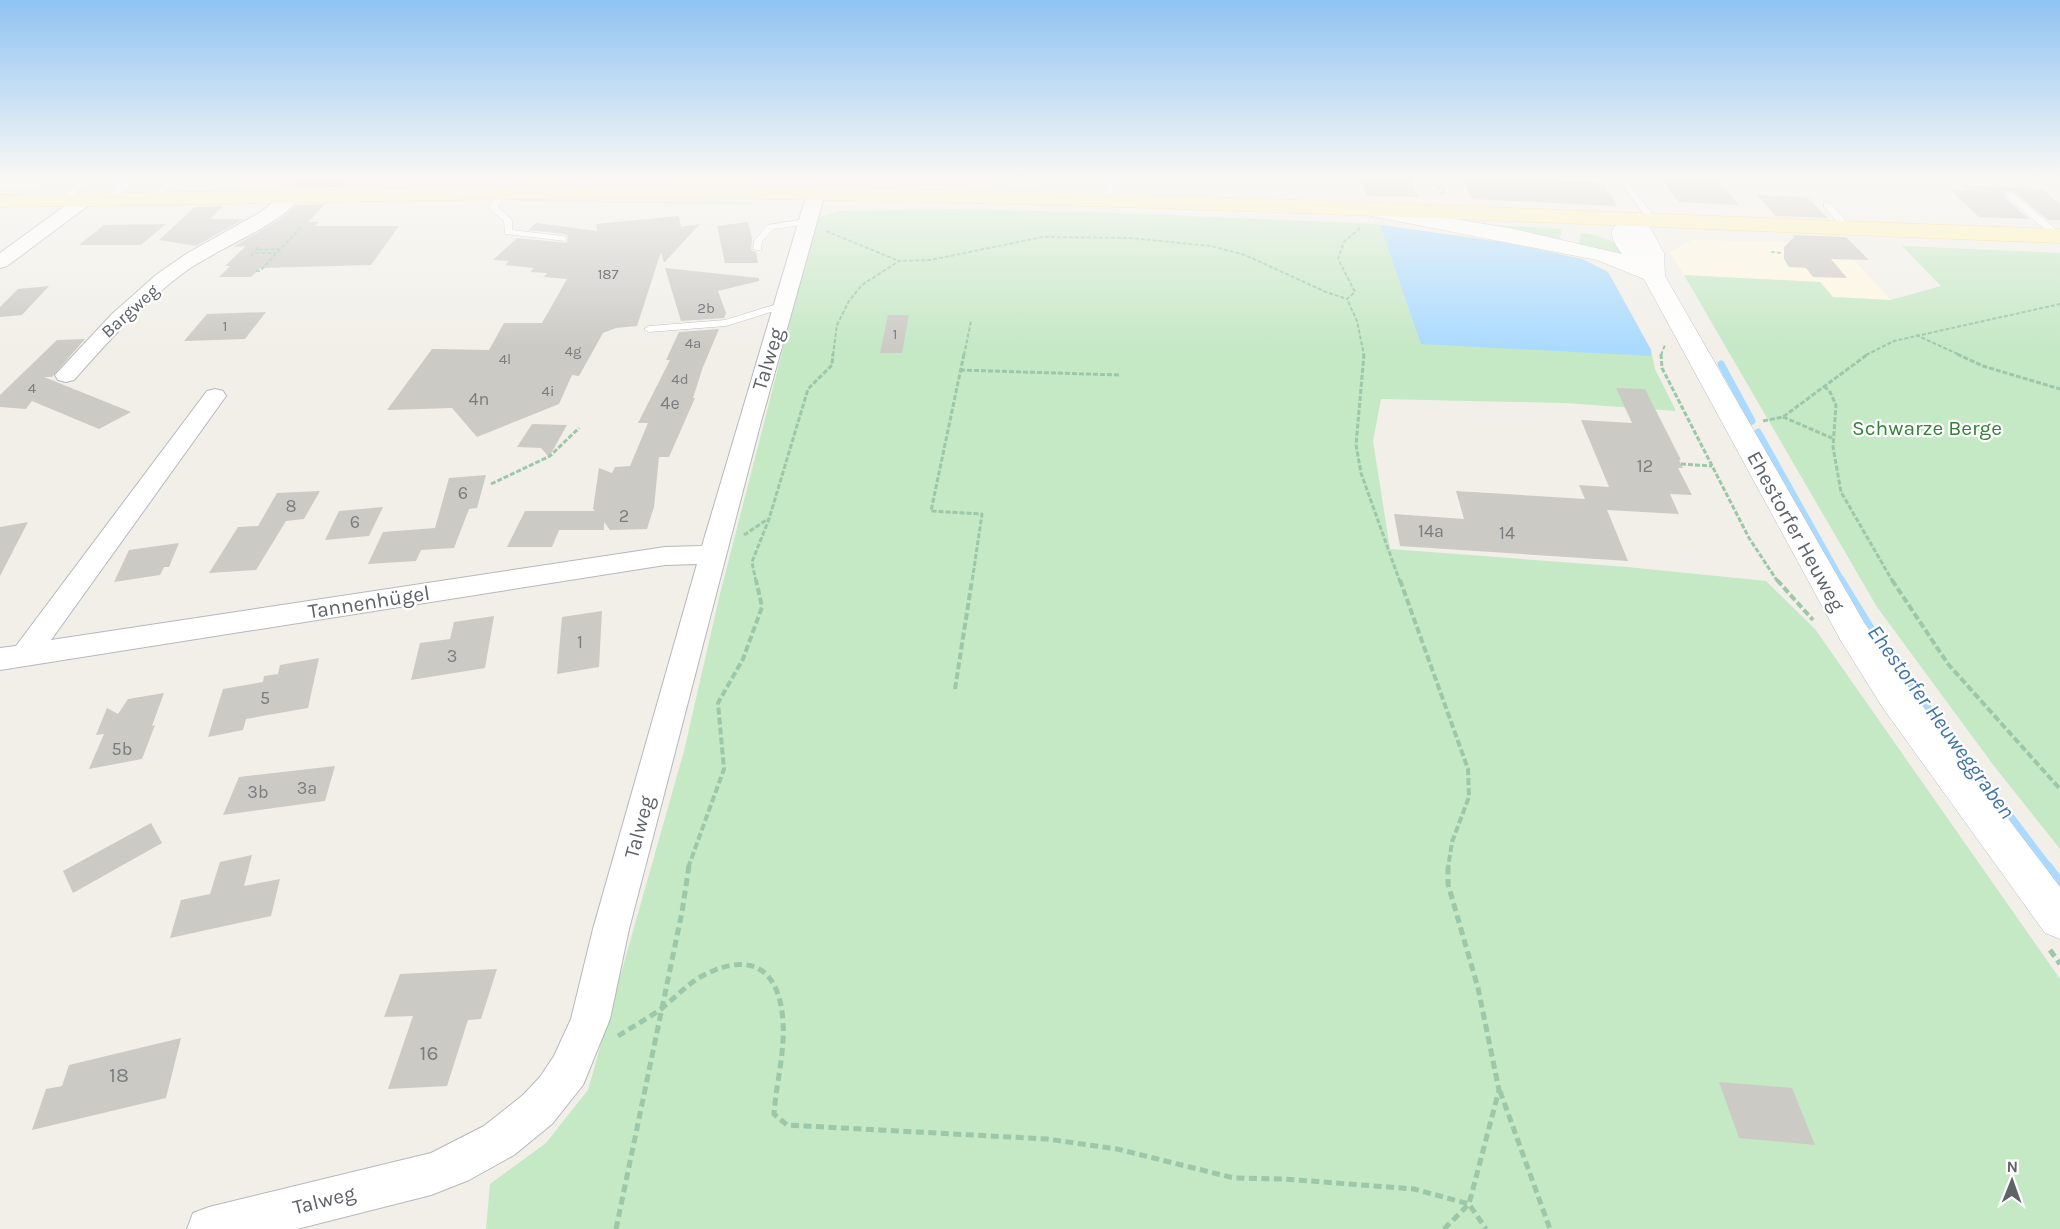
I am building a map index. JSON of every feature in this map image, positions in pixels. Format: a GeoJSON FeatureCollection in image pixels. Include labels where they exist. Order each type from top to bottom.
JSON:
{"type":"FeatureCollection","features":[{"type":"Feature","properties":{"kind":"main road"},"geometry":{"type":"LineString","coordinates":[[1499,233],[1604,255],[1632,264],[1654,276]]}},
{"type":"Feature","properties":{"kind":"main road","name":"Ehestorfer Heuweg"},"geometry":{"type":"LineString","coordinates":[[1621,233],[1630,251],[1654,276],[1756,422],[1816,568],[1872,660],[1958,783],[2060,920]]}},
{"type":"Feature","properties":{"kind":"main road"},"geometry":{"type":"LineString","coordinates":[[1966,233],[2059,236]]}},
{"type":"Feature","properties":{"kind":"street"},"geometry":{"type":"LineString","coordinates":[[0,262],[39,233]]}},
{"type":"Feature","properties":{"kind":"street","name":"Bargweg"},"geometry":{"type":"LineString","coordinates":[[66,375],[114,322],[180,266],[238,233]]}},
{"type":"Feature","properties":{"kind":"street","name":"Talweg"},"geometry":{"type":"LineString","coordinates":[[209,1229],[431,1174],[464,1162],[491,1148],[516,1128],[544,1102],[564,1078],[581,1046],[592,1010],[611,929],[712,555],[803,233]]}},
{"type":"Feature","properties":{"kind":"street","name":"Tannenhügel"},"geometry":{"type":"LineString","coordinates":[[13,657],[215,396]]}},
{"type":"Feature","properties":{"kind":"street","name":"Tannenhügel"},"geometry":{"type":"LineString","coordinates":[[13,657],[665,556],[712,555]]}},
{"type":"Feature","properties":{"kind":"lane"},"geometry":{"type":"LineString","coordinates":[[519,233],[563,239]]}},
{"type":"Feature","properties":{"kind":"lane"},"geometry":{"type":"LineString","coordinates":[[758,249],[758,241],[765,233]]}},
{"type":"Feature","properties":{"kind":"lane"},"geometry":{"type":"LineString","coordinates":[[649,329],[726,323],[760,310],[784,305]]}},
{"type":"Feature","properties":{"kind":"path"},"geometry":{"type":"LineString","coordinates":[[256,271],[260,271],[293,233]]}},
{"type":"Feature","properties":{"kind":"path"},"geometry":{"type":"LineString","coordinates":[[833,233],[899,261],[932,260],[1042,237],[1174,241],[1211,246],[1245,255],[1347,299],[1357,321],[1364,356],[1356,445],[1361,473],[1468,769],[1469,797],[1452,842],[1448,861],[1448,884],[1478,987],[1499,1090],[1550,1229]]}},
{"type":"Feature","properties":{"kind":"path"},"geometry":{"type":"LineString","coordinates":[[1347,299],[1355,292],[1341,268],[1339,252],[1344,242],[1354,233]]}},
{"type":"Feature","properties":{"kind":"path"},"geometry":{"type":"LineString","coordinates":[[259,246],[256,250],[279,249]]}},
{"type":"Feature","properties":{"kind":"path"},"geometry":{"type":"LineString","coordinates":[[1771,252],[1782,253]]}},
{"type":"Feature","properties":{"kind":"path"},"geometry":{"type":"LineString","coordinates":[[251,256],[253,253],[276,253]]}},
{"type":"Feature","properties":{"kind":"path"},"geometry":{"type":"LineString","coordinates":[[616,1229],[682,912],[687,872],[724,769],[718,703],[743,659],[762,607],[752,562],[769,519],[808,389],[832,365],[837,325],[849,301],[862,285],[899,261]]}},
{"type":"Feature","properties":{"kind":"path"},"geometry":{"type":"LineString","coordinates":[[1756,422],[1783,417],[1872,351],[1915,335],[2060,304]]}},
{"type":"Feature","properties":{"kind":"path"},"geometry":{"type":"LineString","coordinates":[[955,688],[982,514],[931,512],[971,321]]}},
{"type":"Feature","properties":{"kind":"path"},"geometry":{"type":"LineString","coordinates":[[1915,335],[1983,366],[2060,389]]}},
{"type":"Feature","properties":{"kind":"path"},"geometry":{"type":"LineString","coordinates":[[1662,369],[1661,356],[1665,345],[1663,336]]}},
{"type":"Feature","properties":{"kind":"path"},"geometry":{"type":"LineString","coordinates":[[960,370],[1119,375]]}},
{"type":"Feature","properties":{"kind":"path"},"geometry":{"type":"LineString","coordinates":[[1824,386],[1834,396],[1837,417],[1832,438],[1836,458],[1835,476],[1841,492],[1914,617],[1958,675],[2060,789]]}},
{"type":"Feature","properties":{"kind":"path"},"geometry":{"type":"LineString","coordinates":[[1783,417],[1832,438]]}},
{"type":"Feature","properties":{"kind":"path"},"geometry":{"type":"LineString","coordinates":[[491,484],[552,457],[570,441],[579,428]]}},
{"type":"Feature","properties":{"kind":"path"},"geometry":{"type":"LineString","coordinates":[[1681,464],[1712,466]]}},
{"type":"Feature","properties":{"kind":"path"},"geometry":{"type":"LineString","coordinates":[[663,1007],[702,976],[717,969],[748,962],[760,967],[774,981],[781,997],[782,1060],[775,1090],[774,1114],[787,1125],[1047,1139],[1117,1149],[1234,1178],[1364,1184],[1414,1189],[1469,1204],[1486,1229]]}},
{"type":"Feature","properties":{"kind":"path"},"geometry":{"type":"LineString","coordinates":[[1444,1229],[1469,1204],[1499,1090]]}},
{"type":"Feature","properties":{"kind":"shaded area"},"geometry":{"type":"Polygon","coordinates":[[[1692,240],[1838,243],[1891,300],[1833,297],[1820,282],[1684,275],[1670,252],[1692,240]]]}},
{"type":"Feature","properties":{"kind":"green space"},"geometry":{"type":"Polygon","coordinates":[[[813,233],[1440,233],[1508,243],[1582,259],[1608,272],[1651,350],[1655,369],[1676,411],[1565,403],[1381,399],[1373,441],[1390,549],[1627,567],[1766,581],[1815,629],[2060,979],[2060,1229],[486,1229],[490,1184],[546,1143],[588,1090],[684,751],[719,598],[813,233]]]}},
{"type":"Feature","properties":{"kind":"green space"},"geometry":{"type":"Polygon","coordinates":[[[1525,233],[1561,233],[1559,240],[1525,233]]]}},
{"type":"Feature","properties":{"kind":"green space"},"geometry":{"type":"Polygon","coordinates":[[[1581,233],[1595,235],[1617,243],[1623,255],[1579,245],[1581,233]]]}},
{"type":"Feature","properties":{"kind":"green space","name":"Schwarze Berge"},"geometry":{"type":"Polygon","coordinates":[[[1902,246],[2060,253],[2060,849],[1994,766],[1877,607],[1684,275],[1820,282],[1833,297],[1891,300],[1941,286],[1902,246]]]}},
{"type":"Feature","properties":{"kind":"water"},"geometry":{"type":"Polygon","coordinates":[[[1383,233],[1439,233],[1508,243],[1582,259],[1608,272],[1651,350],[1651,356],[1421,344],[1383,233]]]}},
{"type":"Feature","properties":{"kind":"building"},"geometry":{"type":"Polygon","coordinates":[[[94,233],[155,233],[141,245],[79,245],[94,233]]]}},
{"type":"Feature","properties":{"kind":"building"},"geometry":{"type":"Polygon","coordinates":[[[166,233],[218,233],[196,246],[159,240],[166,233]]]}},
{"type":"Feature","properties":{"kind":"building"},"geometry":{"type":"Polygon","coordinates":[[[256,233],[394,233],[371,265],[260,268],[251,277],[219,277],[230,266],[225,266],[246,246],[233,247],[256,233]]]}},
{"type":"Feature","properties":{"kind":"building"},"geometry":{"type":"Polygon","coordinates":[[[558,233],[691,233],[664,263],[661,252],[637,326],[616,328],[603,333],[579,376],[572,375],[559,404],[477,437],[452,408],[387,410],[432,349],[489,350],[504,323],[542,323],[567,279],[544,277],[547,273],[530,272],[534,268],[505,265],[509,261],[493,260],[517,238],[567,243],[568,236],[558,233]]]}},
{"type":"Feature","properties":{"kind":"building"},"geometry":{"type":"Polygon","coordinates":[[[719,233],[751,233],[751,250],[756,252],[758,263],[725,263],[719,233]]]}},
{"type":"Feature","properties":{"kind":"building"},"geometry":{"type":"Polygon","coordinates":[[[1792,235],[1846,237],[1869,260],[1831,259],[1847,278],[1813,277],[1806,268],[1789,267],[1784,259],[1784,247],[1794,237],[1792,235]]]}},
{"type":"Feature","properties":{"kind":"building"},"geometry":{"type":"Polygon","coordinates":[[[665,268],[759,278],[759,281],[718,291],[726,313],[724,318],[681,321],[665,268]]]}},
{"type":"Feature","properties":{"kind":"building"},"geometry":{"type":"Polygon","coordinates":[[[49,286],[22,315],[0,317],[0,307],[18,289],[49,286]]]}},
{"type":"Feature","properties":{"kind":"building"},"geometry":{"type":"Polygon","coordinates":[[[266,312],[245,339],[184,341],[207,314],[266,312]]]}},
{"type":"Feature","properties":{"kind":"building"},"geometry":{"type":"Polygon","coordinates":[[[888,315],[909,315],[902,353],[880,353],[888,315]]]}},
{"type":"Feature","properties":{"kind":"building"},"geometry":{"type":"Polygon","coordinates":[[[719,329],[703,367],[693,398],[695,398],[669,457],[659,457],[654,507],[647,529],[610,530],[604,522],[604,530],[559,530],[552,547],[507,547],[525,511],[595,511],[593,509],[599,468],[612,473],[615,467],[630,466],[648,423],[638,423],[670,360],[666,360],[679,332],[719,329]]]}},
{"type":"Feature","properties":{"kind":"building"},"geometry":{"type":"Polygon","coordinates":[[[85,339],[52,377],[44,377],[131,412],[99,429],[32,401],[26,409],[0,407],[0,395],[57,340],[85,339]]]}},
{"type":"Feature","properties":{"kind":"building"},"geometry":{"type":"Polygon","coordinates":[[[1616,388],[1645,389],[1681,460],[1679,460],[1683,468],[1678,468],[1692,495],[1670,494],[1679,514],[1607,510],[1628,561],[1400,546],[1394,514],[1464,519],[1456,491],[1585,499],[1579,485],[1609,487],[1581,420],[1632,423],[1616,388]]]}},
{"type":"Feature","properties":{"kind":"building"},"geometry":{"type":"Polygon","coordinates":[[[532,424],[567,425],[549,457],[541,448],[517,447],[532,424]]]}},
{"type":"Feature","properties":{"kind":"building"},"geometry":{"type":"Polygon","coordinates":[[[486,475],[477,508],[469,509],[454,548],[421,550],[416,561],[368,564],[383,532],[435,528],[449,478],[486,475]]]}},
{"type":"Feature","properties":{"kind":"building"},"geometry":{"type":"Polygon","coordinates":[[[320,491],[304,519],[286,521],[256,570],[209,573],[238,527],[258,526],[277,493],[320,491]]]}},
{"type":"Feature","properties":{"kind":"building"},"geometry":{"type":"Polygon","coordinates":[[[383,507],[369,536],[325,540],[339,511],[383,507]]]}},
{"type":"Feature","properties":{"kind":"building"},"geometry":{"type":"Polygon","coordinates":[[[28,522],[0,576],[0,527],[28,522]]]}},
{"type":"Feature","properties":{"kind":"building"},"geometry":{"type":"Polygon","coordinates":[[[179,543],[169,567],[164,567],[160,575],[114,582],[129,550],[179,543]]]}},
{"type":"Feature","properties":{"kind":"building"},"geometry":{"type":"Polygon","coordinates":[[[602,611],[599,667],[557,674],[562,617],[602,611]]]}},
{"type":"Feature","properties":{"kind":"building"},"geometry":{"type":"Polygon","coordinates":[[[494,616],[485,668],[411,680],[420,643],[450,639],[454,622],[494,616]]]}},
{"type":"Feature","properties":{"kind":"building"},"geometry":{"type":"Polygon","coordinates":[[[319,658],[308,708],[246,719],[243,730],[208,737],[223,689],[263,682],[264,676],[278,674],[280,665],[319,658]]]}},
{"type":"Feature","properties":{"kind":"building"},"geometry":{"type":"Polygon","coordinates":[[[164,693],[142,759],[89,769],[104,734],[96,735],[107,708],[118,714],[128,699],[164,693]]]}},
{"type":"Feature","properties":{"kind":"building"},"geometry":{"type":"Polygon","coordinates":[[[335,766],[325,801],[223,815],[239,777],[335,766]]]}},
{"type":"Feature","properties":{"kind":"building"},"geometry":{"type":"Polygon","coordinates":[[[151,823],[162,843],[73,893],[63,871],[151,823]]]}},
{"type":"Feature","properties":{"kind":"building"},"geometry":{"type":"Polygon","coordinates":[[[252,855],[244,886],[280,879],[271,916],[170,938],[181,900],[210,894],[220,862],[252,855]]]}},
{"type":"Feature","properties":{"kind":"building"},"geometry":{"type":"Polygon","coordinates":[[[497,969],[481,1019],[468,1020],[447,1086],[388,1089],[413,1016],[384,1017],[400,974],[497,969]]]}},
{"type":"Feature","properties":{"kind":"building"},"geometry":{"type":"Polygon","coordinates":[[[181,1038],[166,1098],[32,1130],[46,1089],[62,1086],[69,1065],[181,1038]]]}},
{"type":"Feature","properties":{"kind":"building"},"geometry":{"type":"Polygon","coordinates":[[[1719,1082],[1792,1088],[1815,1145],[1739,1138],[1719,1082]]]}},
{"type":"Feature","properties":{"kind":"waterway","name":"Ehestorfer Heuweggraben"},"geometry":{"type":"LineString","coordinates":[[1721,364],[1752,421]]}},
{"type":"Feature","properties":{"kind":"waterway","name":"Ehestorfer Heuweggraben"},"geometry":{"type":"LineString","coordinates":[[1758,432],[1842,582]]}},
{"type":"Feature","properties":{"kind":"waterway","name":"Ehestorfer Heuweggraben"},"geometry":{"type":"LineString","coordinates":[[1841,580],[1884,650],[2049,868]]}},
{"type":"Feature","properties":{"kind":"waterway","name":"Ehestorfer Heuweggraben"},"geometry":{"type":"LineString","coordinates":[[2047,866],[2060,883]]}}]}
